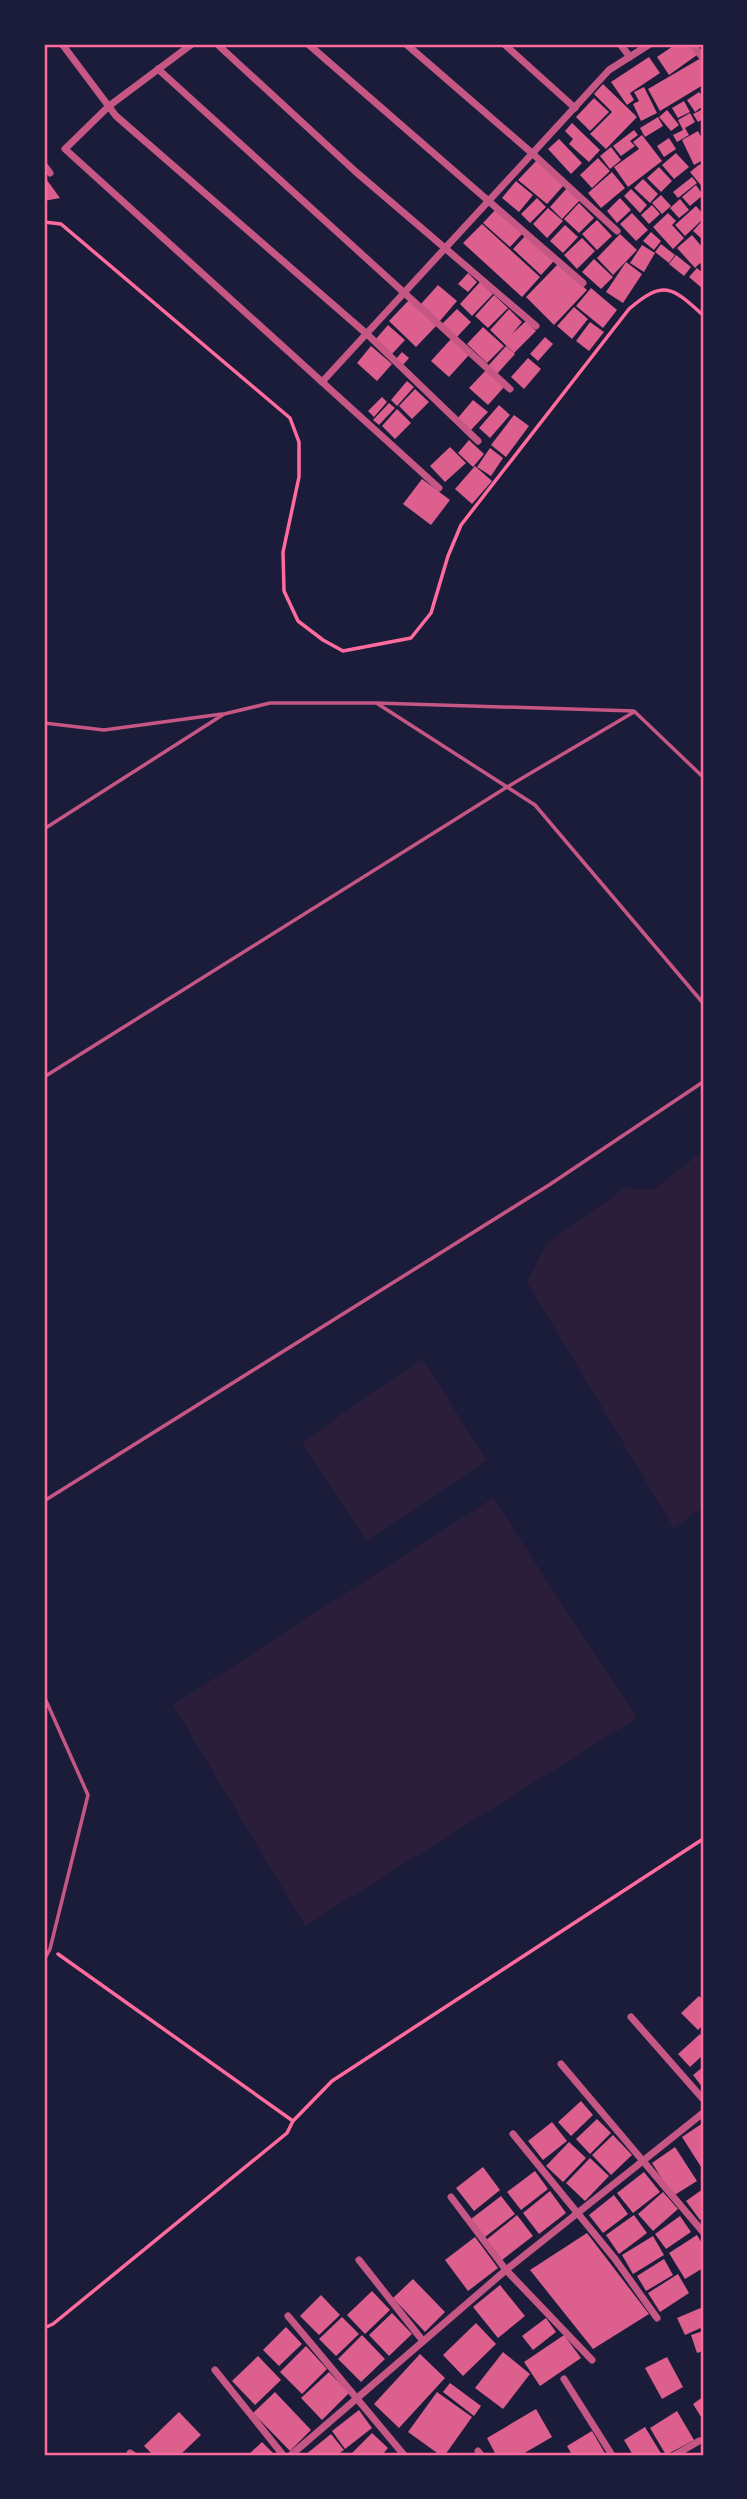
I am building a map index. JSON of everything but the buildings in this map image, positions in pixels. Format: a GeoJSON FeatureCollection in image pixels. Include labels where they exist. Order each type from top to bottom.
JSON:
{"type":"FeatureCollection","features":[{"type":"Feature","properties":{"kind":"street"},"geometry":{"type":"LineString","coordinates":[[62,44],[116,116],[368,335],[478,441]]}},
{"type":"Feature","properties":{"kind":"street"},"geometry":{"type":"LineString","coordinates":[[192,44],[108,106],[65,149],[439,488]]}},
{"type":"Feature","properties":{"kind":"street"},"geometry":{"type":"LineString","coordinates":[[217,44],[356,172],[536,326]]}},
{"type":"Feature","properties":{"kind":"street"},"geometry":{"type":"LineString","coordinates":[[308,44],[583,283]]}},
{"type":"Feature","properties":{"kind":"street"},"geometry":{"type":"LineString","coordinates":[[406,44],[617,231]]}},
{"type":"Feature","properties":{"kind":"street"},"geometry":{"type":"LineString","coordinates":[[504,44],[575,108]]}},
{"type":"Feature","properties":{"kind":"street"},"geometry":{"type":"LineString","coordinates":[[620,44],[630,57]]}},
{"type":"Feature","properties":{"kind":"street"},"geometry":{"type":"LineString","coordinates":[[322,382],[609,70],[650,44]]}},
{"type":"Feature","properties":{"kind":"street"},"geometry":{"type":"LineString","coordinates":[[692,44],[703,58]]}},
{"type":"Feature","properties":{"kind":"street"},"geometry":{"type":"LineString","coordinates":[[158,69],[510,389]]}},
{"type":"Feature","properties":{"kind":"street"},"geometry":{"type":"LineString","coordinates":[[44,166],[50,173]]}},
{"type":"Feature","properties":{"kind":"street"},"geometry":{"type":"LineString","coordinates":[[631,2017],[703,2099]]}},
{"type":"Feature","properties":{"kind":"street"},"geometry":{"type":"LineString","coordinates":[[561,2064],[703,2232]]}},
{"type":"Feature","properties":{"kind":"street"},"geometry":{"type":"LineString","coordinates":[[291,2455],[506,2270],[703,2113]]}},
{"type":"Feature","properties":{"kind":"street"},"geometry":{"type":"LineString","coordinates":[[513,2134],[615,2259],[657,2318]]}},
{"type":"Feature","properties":{"kind":"street"},"geometry":{"type":"LineString","coordinates":[[451,2197],[506,2270],[592,2360]]}},
{"type":"Feature","properties":{"kind":"street"},"geometry":{"type":"LineString","coordinates":[[359,2260],[423,2341]]}},
{"type":"Feature","properties":{"kind":"street"},"geometry":{"type":"LineString","coordinates":[[288,2316],[404,2455]]}},
{"type":"Feature","properties":{"kind":"street"},"geometry":{"type":"LineString","coordinates":[[215,2370],[283,2455]]}},
{"type":"Feature","properties":{"kind":"street"},"geometry":{"type":"LineString","coordinates":[[564,2379],[612,2455]]}},
{"type":"Feature","properties":{"kind":"street"},"geometry":{"type":"LineString","coordinates":[[675,2455],[699,2441]]}},
{"type":"Feature","properties":{"kind":"lane"},"geometry":{"type":"LineString","coordinates":[[44,723],[104,730],[224,714],[270,703],[376,703],[634,711],[703,777]]}},
{"type":"Feature","properties":{"kind":"lane"},"geometry":{"type":"LineString","coordinates":[[376,703],[535,805],[703,1003]]}},
{"type":"Feature","properties":{"kind":"lane"},"geometry":{"type":"LineString","coordinates":[[44,1077],[507,787],[634,711]]}},
{"type":"Feature","properties":{"kind":"lane"},"geometry":{"type":"LineString","coordinates":[[44,829],[224,714]]}},
{"type":"Feature","properties":{"kind":"lane"},"geometry":{"type":"LineString","coordinates":[[44,1502],[549,1185],[703,1083]]}},
{"type":"Feature","properties":{"kind":"lane"},"geometry":{"type":"LineString","coordinates":[[44,1696],[88,1795],[50,1949],[44,1960]]}},
{"type":"Feature","properties":{"kind":"path"},"geometry":{"type":"LineString","coordinates":[[44,2328],[53,2325],[287,2133],[293,2122],[332,2081],[703,1839]]}},
{"type":"Feature","properties":{"kind":"path"},"geometry":{"type":"LineString","coordinates":[[50,1949],[293,2122]]}},
{"type":"Feature","properties":{"kind":"shaded area"},"geometry":{"type":"Polygon","coordinates":[[[703,1151],[703,1507],[674,1528],[527,1282],[546,1244],[625,1188],[653,1190],[703,1151]]]}},
{"type":"Feature","properties":{"kind":"shaded area"},"geometry":{"type":"Polygon","coordinates":[[[422,1359],[487,1460],[367,1541],[302,1442],[422,1359]]]}},
{"type":"Feature","properties":{"kind":"shaded area"},"geometry":{"type":"Polygon","coordinates":[[[493,1498],[637,1718],[305,1926],[173,1705],[493,1498]]]}}]}
